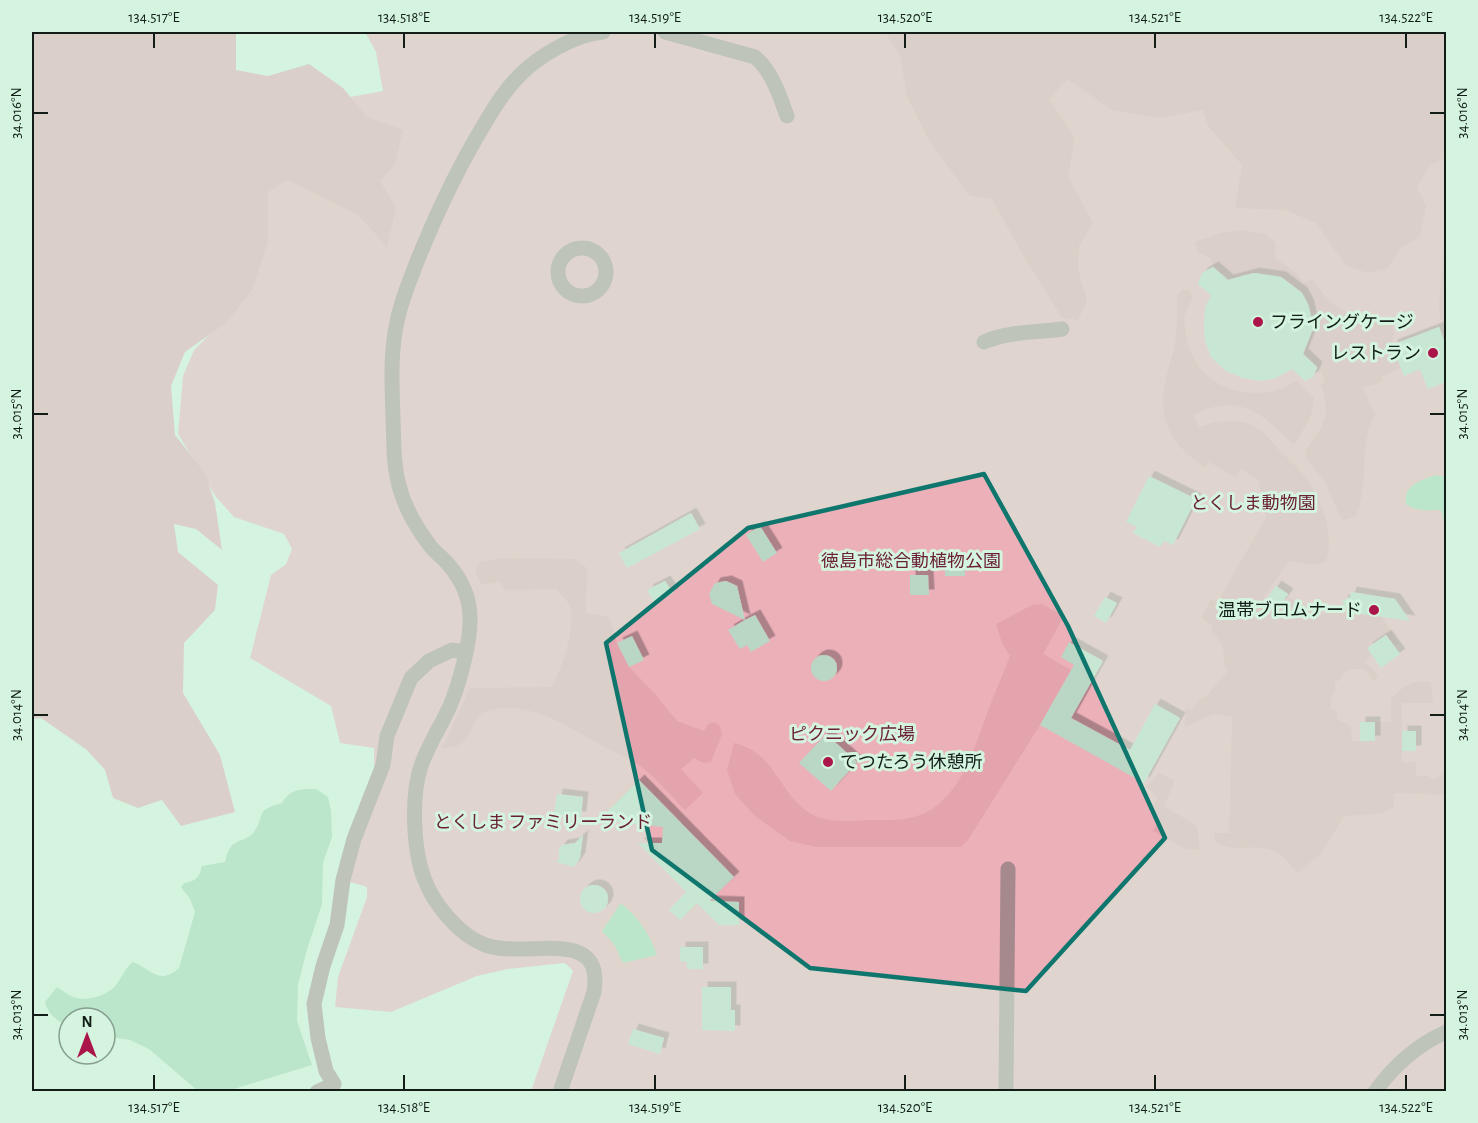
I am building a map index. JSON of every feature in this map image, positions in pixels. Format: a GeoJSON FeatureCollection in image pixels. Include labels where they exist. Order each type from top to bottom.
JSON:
{"type":"FeatureCollection","features":[{"type":"Feature","properties":{"kind":"street"},"geometry":{"type":"LineString","coordinates":[[560,1092],[594,992],[596,979],[594,967],[588,958],[578,951],[564,948],[502,950],[482,944],[462,931],[433,897],[424,880],[418,857],[415,813],[420,767],[451,705],[459,681],[471,621],[468,598],[459,578],[419,530],[400,489],[395,463],[392,352],[402,300],[449,186],[495,106],[519,75],[545,54],[592,33],[603,32]]}},
{"type":"Feature","properties":{"kind":"street"},"geometry":{"type":"LineString","coordinates":[[665,32],[755,57],[766,67],[787,116]]}},
{"type":"Feature","properties":{"kind":"street"},"geometry":{"type":"LineString","coordinates":[[984,342],[997,336],[1062,329]]}},
{"type":"Feature","properties":{"kind":"street"},"geometry":{"type":"LineString","coordinates":[[317,1092],[337,1088],[326,1071],[318,1038],[314,1004],[323,966],[337,925],[343,880],[354,839],[383,765],[387,736],[411,678],[429,661],[452,650],[465,652]]}},
{"type":"Feature","properties":{"kind":"street"},"geometry":{"type":"LineString","coordinates":[[1006,1092],[1008,869]]}},
{"type":"Feature","properties":{"kind":"street"},"geometry":{"type":"LineString","coordinates":[[1375,1092],[1387,1075],[1411,1052],[1446,1032]]}},
{"type":"Feature","properties":{"kind":"highlighted area"},"geometry":{"type":"Polygon","coordinates":[[[984,474],[1068,626],[1165,838],[1026,991],[810,968],[652,850],[606,643],[748,528],[984,474]]]}},
{"type":"Feature","properties":{"kind":"green space","name":"徳島市総合動植物公園"},"geometry":{"type":"Polygon","coordinates":[[[365,32],[1446,32],[1446,1091],[531,1091],[573,971],[565,963],[508,969],[477,976],[391,1012],[335,1007],[338,977],[367,897],[367,887],[337,878],[374,771],[374,748],[340,743],[331,706],[250,658],[271,575],[286,564],[292,549],[284,534],[234,517],[216,497],[178,434],[183,376],[194,350],[213,331],[243,188],[323,102],[383,91],[376,52],[365,32]]]}},
{"type":"Feature","properties":{"kind":"shaded area"},"geometry":{"type":"Polygon","coordinates":[[[32,32],[236,32],[236,70],[268,76],[309,64],[343,88],[367,117],[403,130],[395,165],[380,181],[396,207],[387,247],[358,215],[287,180],[268,192],[268,240],[253,289],[226,323],[185,352],[171,386],[175,435],[205,473],[215,503],[222,550],[196,529],[174,524],[178,552],[218,585],[215,610],[184,643],[183,693],[220,755],[235,812],[181,826],[162,800],[138,808],[113,798],[105,770],[87,750],[41,718],[32,719],[32,32]]]}},
{"type":"Feature","properties":{"kind":"shaded area"},"geometry":{"type":"Polygon","coordinates":[[[885,32],[1446,32],[1446,157],[1430,166],[1417,187],[1426,206],[1420,236],[1400,249],[1388,268],[1368,273],[1346,266],[1316,223],[1285,210],[1235,208],[1242,165],[1208,126],[1203,110],[1159,118],[1112,110],[1067,79],[1049,99],[1075,138],[1068,176],[1093,223],[1079,246],[1078,269],[1087,301],[1078,320],[1062,318],[992,199],[969,195],[929,141],[907,97],[900,56],[885,32]]]}},
{"type":"Feature","properties":{"kind":"shaded area"},"geometry":{"type":"Polygon","coordinates":[[[1242,230],[1265,234],[1276,243],[1275,258],[1294,271],[1304,283],[1312,279],[1329,300],[1345,312],[1365,317],[1391,317],[1394,332],[1392,345],[1401,368],[1381,377],[1383,381],[1363,388],[1375,414],[1367,439],[1362,491],[1356,516],[1344,520],[1340,517],[1325,482],[1305,457],[1307,448],[1323,424],[1326,405],[1321,385],[1325,379],[1317,367],[1303,354],[1311,325],[1305,298],[1286,280],[1272,275],[1256,273],[1228,280],[1213,267],[1211,259],[1197,252],[1195,242],[1224,232],[1242,230]]]}},
{"type":"Feature","properties":{"kind":"shaded area"},"geometry":{"type":"Polygon","coordinates":[[[1446,231],[1446,329],[1440,319],[1439,304],[1446,231]]]}},
{"type":"Feature","properties":{"kind":"shaded area"},"geometry":{"type":"Polygon","coordinates":[[[1183,289],[1189,290],[1193,298],[1184,319],[1191,353],[1208,376],[1220,385],[1248,393],[1281,388],[1296,381],[1314,398],[1311,416],[1296,443],[1292,444],[1270,422],[1248,409],[1223,406],[1193,415],[1199,427],[1230,421],[1249,424],[1258,429],[1303,474],[1322,507],[1329,541],[1326,562],[1312,565],[1289,561],[1264,597],[1281,609],[1289,598],[1302,602],[1320,615],[1343,611],[1382,617],[1399,643],[1372,655],[1365,661],[1378,676],[1375,682],[1364,669],[1350,669],[1342,673],[1342,678],[1335,683],[1335,693],[1331,696],[1331,709],[1337,712],[1337,719],[1351,726],[1352,741],[1375,741],[1375,722],[1391,722],[1391,699],[1399,691],[1413,683],[1424,681],[1430,682],[1432,690],[1433,703],[1402,703],[1402,762],[1416,762],[1416,776],[1438,778],[1438,775],[1446,775],[1446,795],[1395,793],[1393,808],[1387,811],[1343,817],[1322,853],[1297,873],[1289,863],[1272,850],[1258,847],[1236,848],[1222,846],[1215,842],[1214,833],[1229,833],[1232,717],[1213,714],[1184,728],[1186,707],[1192,710],[1228,671],[1224,666],[1222,647],[1211,632],[1213,626],[1201,618],[1211,599],[1218,601],[1266,517],[1258,480],[1240,469],[1235,477],[1209,462],[1205,468],[1184,451],[1170,432],[1163,409],[1163,396],[1176,337],[1177,295],[1183,289]]]}},
{"type":"Feature","properties":{"kind":"shaded area"},"geometry":{"type":"Polygon","coordinates":[[[1436,475],[1446,477],[1446,532],[1440,510],[1418,509],[1406,504],[1407,492],[1414,484],[1436,475]]]}},
{"type":"Feature","properties":{"kind":"shaded area"},"geometry":{"type":"Polygon","coordinates":[[[503,558],[575,559],[587,568],[586,613],[607,616],[610,619],[617,643],[629,667],[677,721],[704,731],[708,724],[714,722],[720,726],[722,734],[711,762],[703,763],[694,758],[681,769],[703,793],[685,810],[643,768],[562,723],[533,712],[503,708],[487,711],[476,720],[462,743],[454,747],[442,748],[470,688],[552,687],[560,670],[571,627],[568,603],[556,589],[506,590],[500,582],[482,585],[475,571],[480,562],[503,558]]]}},
{"type":"Feature","properties":{"kind":"shaded area"},"geometry":{"type":"Polygon","coordinates":[[[1042,604],[1064,616],[1043,654],[1071,670],[1040,725],[968,840],[961,847],[816,847],[790,841],[755,816],[735,794],[727,770],[734,743],[759,755],[797,803],[815,816],[847,821],[902,819],[920,815],[935,807],[947,796],[966,767],[1010,656],[1002,643],[996,624],[1032,605],[1042,604]]]}},
{"type":"Feature","properties":{"kind":"shaded area"},"geometry":{"type":"Polygon","coordinates":[[[1159,773],[1175,781],[1164,806],[1197,826],[1200,850],[1186,849],[1153,831],[1159,820],[1154,804],[1157,797],[1146,786],[1159,773]]]}},
{"type":"Feature","properties":{"kind":"shaded area"},"geometry":{"type":"Polygon","coordinates":[[[305,789],[316,789],[328,797],[332,837],[323,863],[322,904],[298,985],[297,1021],[312,1065],[234,1089],[198,1091],[149,1049],[130,1040],[117,1038],[117,1006],[57,1006],[57,1020],[51,1014],[45,1002],[57,987],[73,997],[90,998],[112,989],[133,962],[160,976],[166,976],[179,968],[195,912],[190,899],[181,887],[184,883],[196,878],[202,866],[225,862],[232,845],[254,832],[264,811],[282,803],[288,795],[305,789]]]}},
{"type":"Feature","properties":{"kind":"shaded area"},"geometry":{"type":"Polygon","coordinates":[[[621,903],[643,926],[657,955],[623,963],[614,944],[602,931],[621,903]]]}},
{"type":"Feature","properties":{"kind":"building","name":"フライングケージ"},"geometry":{"type":"Polygon","coordinates":[[[1213,267],[1228,280],[1254,273],[1281,277],[1302,293],[1308,304],[1312,320],[1312,331],[1303,354],[1317,367],[1313,377],[1305,381],[1292,369],[1276,378],[1261,381],[1243,378],[1226,371],[1211,357],[1205,341],[1204,325],[1205,308],[1211,295],[1198,284],[1202,273],[1213,267]]]}},
{"type":"Feature","properties":{"kind":"building"},"geometry":{"type":"Polygon","coordinates":[[[1439,327],[1446,346],[1446,382],[1428,389],[1420,369],[1404,376],[1392,345],[1439,327]]]}},
{"type":"Feature","properties":{"kind":"building"},"geometry":{"type":"Polygon","coordinates":[[[1149,476],[1196,499],[1173,545],[1164,541],[1160,547],[1133,533],[1137,527],[1126,522],[1149,476]]]}},
{"type":"Feature","properties":{"kind":"building"},"geometry":{"type":"Polygon","coordinates":[[[691,513],[700,529],[627,568],[619,553],[691,513]]]}},
{"type":"Feature","properties":{"kind":"building"},"geometry":{"type":"Polygon","coordinates":[[[760,526],[777,553],[763,562],[746,535],[760,526]]]}},
{"type":"Feature","properties":{"kind":"building"},"geometry":{"type":"Polygon","coordinates":[[[945,560],[965,560],[965,576],[945,576],[945,560]]]}},
{"type":"Feature","properties":{"kind":"building"},"geometry":{"type":"Polygon","coordinates":[[[910,575],[928,575],[929,595],[910,595],[910,575]]]}},
{"type":"Feature","properties":{"kind":"building"},"geometry":{"type":"Polygon","coordinates":[[[665,581],[673,593],[655,604],[647,590],[665,581]]]}},
{"type":"Feature","properties":{"kind":"building"},"geometry":{"type":"Polygon","coordinates":[[[726,581],[737,586],[745,620],[712,604],[709,594],[715,583],[726,581]]]}},
{"type":"Feature","properties":{"kind":"building"},"geometry":{"type":"Polygon","coordinates":[[[1276,586],[1288,594],[1280,605],[1268,597],[1276,586]]]}},
{"type":"Feature","properties":{"kind":"building","name":"温帯ブロムナード"},"geometry":{"type":"Polygon","coordinates":[[[1351,592],[1395,599],[1410,621],[1348,612],[1342,601],[1350,597],[1351,592]]]}},
{"type":"Feature","properties":{"kind":"building"},"geometry":{"type":"Polygon","coordinates":[[[1105,597],[1117,603],[1106,623],[1094,616],[1105,597]]]}},
{"type":"Feature","properties":{"kind":"building"},"geometry":{"type":"Polygon","coordinates":[[[755,615],[770,641],[751,652],[747,645],[740,649],[728,630],[755,615]]]}},
{"type":"Feature","properties":{"kind":"building"},"geometry":{"type":"Polygon","coordinates":[[[1386,635],[1400,654],[1381,668],[1367,648],[1386,635]]]}},
{"type":"Feature","properties":{"kind":"building"},"geometry":{"type":"Polygon","coordinates":[[[632,636],[644,660],[629,667],[617,643],[632,636]]]}},
{"type":"Feature","properties":{"kind":"building"},"geometry":{"type":"Polygon","coordinates":[[[1069,642],[1103,661],[1071,718],[1130,750],[1155,704],[1180,718],[1144,783],[1040,725],[1074,665],[1061,657],[1069,642]]]}},
{"type":"Feature","properties":{"kind":"building"},"geometry":{"type":"Polygon","coordinates":[[[824,655],[833,659],[837,668],[833,677],[824,681],[815,677],[811,668],[815,659],[824,655]]]}},
{"type":"Feature","properties":{"kind":"building"},"geometry":{"type":"Polygon","coordinates":[[[1360,722],[1375,722],[1375,741],[1360,741],[1360,722]]]}},
{"type":"Feature","properties":{"kind":"building"},"geometry":{"type":"Polygon","coordinates":[[[1402,731],[1416,731],[1416,751],[1402,751],[1402,731]]]}},
{"type":"Feature","properties":{"kind":"building","name":"てつたろう休憩所"},"geometry":{"type":"Polygon","coordinates":[[[826,734],[857,762],[831,791],[799,763],[826,734]]]}},
{"type":"Feature","properties":{"kind":"building"},"geometry":{"type":"Polygon","coordinates":[[[639,780],[734,877],[709,901],[739,902],[739,925],[719,925],[697,903],[680,920],[669,910],[686,892],[638,843],[662,843],[663,827],[617,822],[607,812],[639,780]]]}},
{"type":"Feature","properties":{"kind":"building"},"geometry":{"type":"Polygon","coordinates":[[[557,794],[583,797],[581,817],[554,814],[557,794]]]}},
{"type":"Feature","properties":{"kind":"building"},"geometry":{"type":"Polygon","coordinates":[[[583,835],[580,858],[574,867],[556,862],[559,859],[559,849],[562,845],[575,843],[583,835]]]}},
{"type":"Feature","properties":{"kind":"building"},"geometry":{"type":"Polygon","coordinates":[[[594,885],[604,889],[608,899],[604,909],[594,913],[584,909],[580,899],[584,889],[594,885]]]}},
{"type":"Feature","properties":{"kind":"building"},"geometry":{"type":"Polygon","coordinates":[[[680,947],[703,947],[703,969],[687,969],[687,962],[680,961],[680,947]]]}},
{"type":"Feature","properties":{"kind":"building"},"geometry":{"type":"Polygon","coordinates":[[[702,987],[731,987],[731,1010],[735,1010],[735,1031],[702,1030],[702,987]]]}},
{"type":"Feature","properties":{"kind":"building"},"geometry":{"type":"Polygon","coordinates":[[[633,1029],[664,1038],[660,1054],[628,1044],[633,1029]]]}},
{"type":"Feature","properties":{"kind":"place","name":"フライングケージ"},"geometry":{"type":"Point","coordinates":[1258,322]}},
{"type":"Feature","properties":{"kind":"place","name":"レストラン"},"geometry":{"type":"Point","coordinates":[1433,353]}},
{"type":"Feature","properties":{"kind":"place","name":"温帯ブロムナード"},"geometry":{"type":"Point","coordinates":[1374,610]}},
{"type":"Feature","properties":{"kind":"place","name":"てつたろう休憩所"},"geometry":{"type":"Point","coordinates":[828,762]}},
{"type":"Feature","properties":{"kind":"park label","name":"とくしま動物園"},"geometry":{"type":"Point","coordinates":[1253,503]}},
{"type":"Feature","properties":{"kind":"park label","name":"ピクニック広場"},"geometry":{"type":"Point","coordinates":[852,734]}},
{"type":"Feature","properties":{"kind":"park label","name":"とくしま ファミリーランド"},"geometry":{"type":"Point","coordinates":[543,822]}}]}
